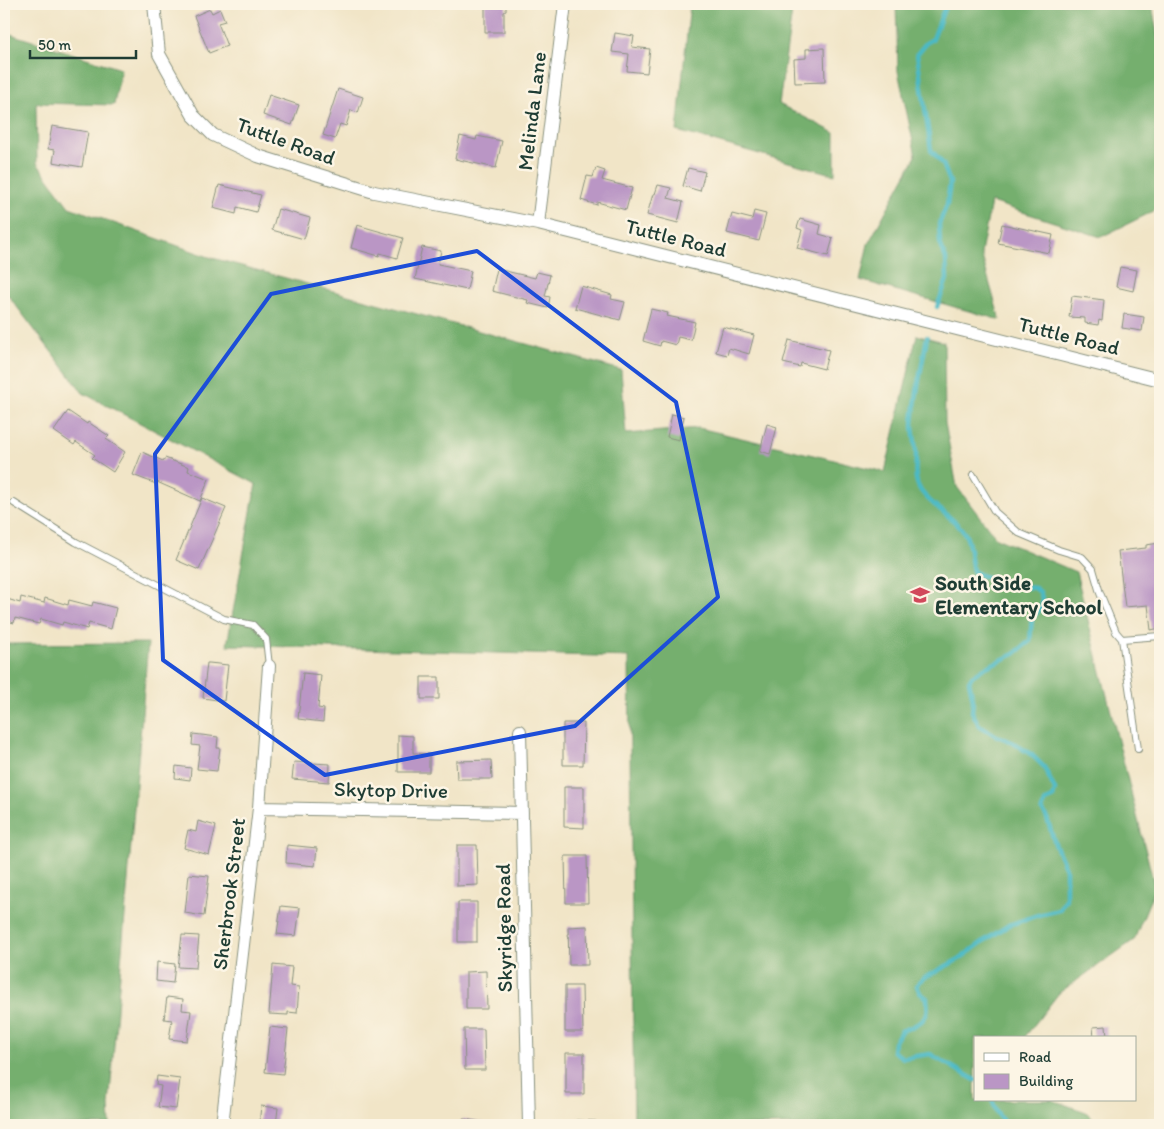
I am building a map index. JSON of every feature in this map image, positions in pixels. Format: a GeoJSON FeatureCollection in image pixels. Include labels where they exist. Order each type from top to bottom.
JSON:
{"type":"FeatureCollection","features":[{"type":"Feature","properties":{"kind":"street","name":"Tuttle Road"},"geometry":{"type":"LineString","coordinates":[[154,4],[159,54],[193,115],[213,135],[258,156],[374,192],[538,224],[1160,380]]}},
{"type":"Feature","properties":{"kind":"street","name":"Melinda Lane"},"geometry":{"type":"LineString","coordinates":[[538,224],[565,4]]}},
{"type":"Feature","properties":{"kind":"street","name":"Sherbrook Street"},"geometry":{"type":"LineString","coordinates":[[222,1125],[259,808],[269,666]]}},
{"type":"Feature","properties":{"kind":"street","name":"Skyridge Road"},"geometry":{"type":"LineString","coordinates":[[520,731],[529,1125]]}},
{"type":"Feature","properties":{"kind":"street","name":"Skytop Drive"},"geometry":{"type":"LineString","coordinates":[[259,808],[522,813]]}},
{"type":"Feature","properties":{"kind":"lane"},"geometry":{"type":"LineString","coordinates":[[973,475],[996,512],[1018,533],[1059,550],[1082,557],[1093,569],[1100,593],[1116,632],[1122,639],[1138,748]]}},
{"type":"Feature","properties":{"kind":"lane"},"geometry":{"type":"LineString","coordinates":[[14,503],[76,542],[224,619],[254,625],[266,639],[269,666]]}},
{"type":"Feature","properties":{"kind":"lane"},"geometry":{"type":"LineString","coordinates":[[1122,639],[1160,636]]}},
{"type":"Feature","properties":{"kind":"highlighted area"},"geometry":{"type":"Polygon","coordinates":[[[477,251],[676,402],[718,597],[575,726],[325,775],[163,660],[155,454],[271,294],[477,251]]]}},
{"type":"Feature","properties":{"kind":"green space"},"geometry":{"type":"Polygon","coordinates":[[[690,4],[793,4],[779,104],[835,133],[835,175],[677,131],[690,4]]]}},
{"type":"Feature","properties":{"kind":"green space"},"geometry":{"type":"Polygon","coordinates":[[[896,4],[1152,4],[1160,51],[1160,208],[1101,237],[991,202],[981,253],[1000,320],[860,280],[868,244],[916,156],[898,71],[896,4]]]}},
{"type":"Feature","properties":{"kind":"green space"},"geometry":{"type":"Polygon","coordinates":[[[4,32],[121,69],[114,105],[36,103],[37,163],[69,207],[209,257],[621,370],[626,434],[699,428],[885,472],[917,335],[944,342],[945,423],[957,487],[996,538],[1076,572],[1155,888],[1134,940],[1059,993],[1026,1036],[974,1036],[974,1102],[1058,1102],[1086,1112],[1099,1125],[634,1125],[629,657],[227,645],[256,484],[83,393],[4,290],[4,32]]]}},
{"type":"Feature","properties":{"kind":"green space"},"geometry":{"type":"Polygon","coordinates":[[[148,643],[109,1105],[110,1125],[4,1125],[4,644],[148,643]]]}},
{"type":"Feature","properties":{"kind":"building"},"geometry":{"type":"Polygon","coordinates":[[[485,4],[506,4],[504,32],[485,32],[485,4]]]}},
{"type":"Feature","properties":{"kind":"building"},"geometry":{"type":"Polygon","coordinates":[[[210,9],[212,13],[220,9],[225,21],[218,23],[227,46],[209,53],[194,16],[210,9]]]}},
{"type":"Feature","properties":{"kind":"building"},"geometry":{"type":"Polygon","coordinates":[[[615,33],[634,36],[632,47],[650,49],[647,73],[627,71],[629,54],[612,52],[615,33]]]}},
{"type":"Feature","properties":{"kind":"building"},"geometry":{"type":"Polygon","coordinates":[[[824,48],[825,82],[795,83],[794,59],[806,58],[806,49],[824,48]]]}},
{"type":"Feature","properties":{"kind":"building"},"geometry":{"type":"Polygon","coordinates":[[[338,89],[363,97],[358,113],[351,110],[346,126],[340,124],[335,139],[323,135],[338,89]]]}},
{"type":"Feature","properties":{"kind":"building"},"geometry":{"type":"Polygon","coordinates":[[[269,95],[299,105],[292,125],[263,115],[269,95]]]}},
{"type":"Feature","properties":{"kind":"building"},"geometry":{"type":"Polygon","coordinates":[[[52,126],[88,132],[82,167],[53,162],[55,150],[48,149],[52,126]]]}},
{"type":"Feature","properties":{"kind":"building"},"geometry":{"type":"Polygon","coordinates":[[[460,136],[476,140],[477,136],[502,141],[496,168],[455,159],[460,136]]]}},
{"type":"Feature","properties":{"kind":"building"},"geometry":{"type":"Polygon","coordinates":[[[596,168],[605,171],[602,180],[632,188],[626,210],[597,202],[597,205],[581,200],[587,176],[593,177],[596,168]]]}},
{"type":"Feature","properties":{"kind":"building"},"geometry":{"type":"Polygon","coordinates":[[[688,168],[705,172],[700,191],[683,186],[688,168]]]}},
{"type":"Feature","properties":{"kind":"building"},"geometry":{"type":"Polygon","coordinates":[[[219,185],[261,195],[256,212],[237,207],[236,214],[213,208],[219,185]]]}},
{"type":"Feature","properties":{"kind":"building"},"geometry":{"type":"Polygon","coordinates":[[[658,185],[671,188],[668,198],[683,202],[678,223],[647,215],[653,194],[655,194],[658,185]]]}},
{"type":"Feature","properties":{"kind":"building"},"geometry":{"type":"Polygon","coordinates":[[[278,209],[310,218],[304,239],[272,230],[278,209]]]}},
{"type":"Feature","properties":{"kind":"building"},"geometry":{"type":"Polygon","coordinates":[[[754,211],[766,214],[759,241],[727,233],[732,214],[752,219],[754,211]]]}},
{"type":"Feature","properties":{"kind":"building"},"geometry":{"type":"Polygon","coordinates":[[[800,219],[821,225],[819,234],[833,238],[828,256],[797,248],[802,230],[797,228],[800,219]]]}},
{"type":"Feature","properties":{"kind":"building"},"geometry":{"type":"Polygon","coordinates":[[[1002,224],[1053,235],[1049,253],[998,243],[1002,224]]]}},
{"type":"Feature","properties":{"kind":"building"},"geometry":{"type":"Polygon","coordinates":[[[357,225],[403,238],[397,258],[380,253],[379,256],[351,248],[357,225]]]}},
{"type":"Feature","properties":{"kind":"building"},"geometry":{"type":"Polygon","coordinates":[[[422,247],[441,251],[438,264],[471,271],[467,290],[415,279],[422,247]]]}},
{"type":"Feature","properties":{"kind":"building"},"geometry":{"type":"Polygon","coordinates":[[[1120,267],[1137,270],[1133,291],[1116,287],[1120,267]]]}},
{"type":"Feature","properties":{"kind":"building"},"geometry":{"type":"Polygon","coordinates":[[[497,269],[535,278],[537,272],[550,275],[545,296],[550,297],[548,308],[527,303],[528,300],[492,291],[497,269]]]}},
{"type":"Feature","properties":{"kind":"building"},"geometry":{"type":"Polygon","coordinates":[[[581,286],[612,295],[611,299],[625,302],[620,320],[575,308],[581,286]]]}},
{"type":"Feature","properties":{"kind":"building"},"geometry":{"type":"Polygon","coordinates":[[[1072,296],[1104,300],[1102,321],[1099,320],[1098,325],[1085,323],[1085,318],[1069,317],[1072,296]]]}},
{"type":"Feature","properties":{"kind":"building"},"geometry":{"type":"Polygon","coordinates":[[[651,309],[668,313],[667,316],[695,322],[691,340],[678,337],[676,345],[661,341],[660,346],[643,341],[651,309]]]}},
{"type":"Feature","properties":{"kind":"building"},"geometry":{"type":"Polygon","coordinates":[[[1124,314],[1144,317],[1142,331],[1122,328],[1124,314]]]}},
{"type":"Feature","properties":{"kind":"building"},"geometry":{"type":"Polygon","coordinates":[[[723,327],[754,335],[749,354],[729,348],[727,355],[716,352],[723,327]]]}},
{"type":"Feature","properties":{"kind":"building"},"geometry":{"type":"Polygon","coordinates":[[[789,340],[829,350],[824,369],[801,363],[800,367],[783,363],[789,340]]]}},
{"type":"Feature","properties":{"kind":"building"},"geometry":{"type":"Polygon","coordinates":[[[68,411],[109,436],[106,439],[125,452],[113,472],[92,458],[95,455],[76,442],[74,445],[54,431],[68,411]]]}},
{"type":"Feature","properties":{"kind":"building"},"geometry":{"type":"Polygon","coordinates":[[[672,414],[684,417],[679,440],[667,437],[672,414]]]}},
{"type":"Feature","properties":{"kind":"building"},"geometry":{"type":"Polygon","coordinates":[[[767,424],[777,427],[770,454],[760,451],[767,424]]]}},
{"type":"Feature","properties":{"kind":"building"},"geometry":{"type":"Polygon","coordinates":[[[142,452],[163,461],[165,458],[189,467],[188,471],[209,479],[200,501],[157,482],[156,484],[133,475],[142,452]]]}},
{"type":"Feature","properties":{"kind":"building"},"geometry":{"type":"Polygon","coordinates":[[[202,498],[226,508],[199,570],[176,560],[202,498]]]}},
{"type":"Feature","properties":{"kind":"building"},"geometry":{"type":"Polygon","coordinates":[[[1160,543],[1160,628],[1151,630],[1148,605],[1125,607],[1118,551],[1146,548],[1146,545],[1160,543]]]}},
{"type":"Feature","properties":{"kind":"building"},"geometry":{"type":"Polygon","coordinates":[[[21,597],[44,603],[45,598],[68,605],[69,600],[92,606],[93,602],[116,608],[111,629],[89,623],[87,629],[63,622],[62,625],[41,619],[39,624],[15,618],[14,623],[4,620],[4,598],[20,603],[21,597]]]}},
{"type":"Feature","properties":{"kind":"building"},"geometry":{"type":"Polygon","coordinates":[[[207,663],[228,665],[224,701],[203,698],[207,663]]]}},
{"type":"Feature","properties":{"kind":"building"},"geometry":{"type":"Polygon","coordinates":[[[303,673],[321,675],[318,708],[324,709],[323,722],[298,719],[303,673]]]}},
{"type":"Feature","properties":{"kind":"building"},"geometry":{"type":"Polygon","coordinates":[[[421,677],[439,677],[439,699],[421,699],[421,677]]]}},
{"type":"Feature","properties":{"kind":"building"},"geometry":{"type":"Polygon","coordinates":[[[563,723],[584,723],[583,765],[563,765],[563,723]]]}},
{"type":"Feature","properties":{"kind":"building"},"geometry":{"type":"Polygon","coordinates":[[[193,734],[218,737],[217,748],[220,748],[217,771],[197,769],[200,746],[192,745],[193,734]]]}},
{"type":"Feature","properties":{"kind":"building"},"geometry":{"type":"Polygon","coordinates":[[[398,735],[413,736],[413,753],[429,754],[429,772],[398,772],[398,735]]]}},
{"type":"Feature","properties":{"kind":"building"},"geometry":{"type":"Polygon","coordinates":[[[491,760],[492,779],[457,779],[456,761],[491,760]]]}},
{"type":"Feature","properties":{"kind":"building"},"geometry":{"type":"Polygon","coordinates":[[[294,762],[330,764],[329,782],[292,779],[294,762]]]}},
{"type":"Feature","properties":{"kind":"building"},"geometry":{"type":"Polygon","coordinates":[[[176,766],[191,768],[190,780],[175,778],[176,766]]]}},
{"type":"Feature","properties":{"kind":"building"},"geometry":{"type":"Polygon","coordinates":[[[564,787],[584,787],[584,828],[564,827],[564,787]]]}},
{"type":"Feature","properties":{"kind":"building"},"geometry":{"type":"Polygon","coordinates":[[[198,821],[216,826],[209,855],[184,848],[188,830],[196,832],[198,821]]]}},
{"type":"Feature","properties":{"kind":"building"},"geometry":{"type":"Polygon","coordinates":[[[287,845],[317,848],[315,866],[286,863],[287,845]]]}},
{"type":"Feature","properties":{"kind":"building"},"geometry":{"type":"Polygon","coordinates":[[[457,845],[477,845],[478,885],[457,886],[457,845]]]}},
{"type":"Feature","properties":{"kind":"building"},"geometry":{"type":"Polygon","coordinates":[[[565,856],[587,856],[588,903],[566,903],[565,856]]]}},
{"type":"Feature","properties":{"kind":"building"},"geometry":{"type":"Polygon","coordinates":[[[189,874],[209,876],[204,916],[185,913],[189,874]]]}},
{"type":"Feature","properties":{"kind":"building"},"geometry":{"type":"Polygon","coordinates":[[[458,902],[477,902],[477,942],[458,942],[458,902]]]}},
{"type":"Feature","properties":{"kind":"building"},"geometry":{"type":"Polygon","coordinates":[[[281,906],[300,908],[296,936],[277,934],[281,906]]]}},
{"type":"Feature","properties":{"kind":"building"},"geometry":{"type":"Polygon","coordinates":[[[587,926],[588,965],[569,965],[568,927],[587,926]]]}},
{"type":"Feature","properties":{"kind":"building"},"geometry":{"type":"Polygon","coordinates":[[[182,935],[199,936],[196,968],[178,967],[182,935]]]}},
{"type":"Feature","properties":{"kind":"building"},"geometry":{"type":"Polygon","coordinates":[[[157,962],[175,964],[173,983],[156,981],[157,962]]]}},
{"type":"Feature","properties":{"kind":"building"},"geometry":{"type":"Polygon","coordinates":[[[273,965],[292,967],[290,986],[299,987],[297,1013],[288,1012],[288,1015],[269,1014],[273,965]]]}},
{"type":"Feature","properties":{"kind":"building"},"geometry":{"type":"Polygon","coordinates":[[[486,971],[487,1009],[466,1009],[466,972],[486,971]]]}},
{"type":"Feature","properties":{"kind":"building"},"geometry":{"type":"Polygon","coordinates":[[[565,986],[582,986],[583,1032],[565,1032],[565,986]]]}},
{"type":"Feature","properties":{"kind":"building"},"geometry":{"type":"Polygon","coordinates":[[[167,997],[183,999],[182,1010],[191,1011],[187,1041],[169,1039],[172,1020],[164,1019],[167,997]]]}},
{"type":"Feature","properties":{"kind":"building"},"geometry":{"type":"Polygon","coordinates":[[[1106,1026],[1107,1036],[1094,1036],[1093,1027],[1106,1026]]]}},
{"type":"Feature","properties":{"kind":"building"},"geometry":{"type":"Polygon","coordinates":[[[270,1027],[288,1029],[283,1074],[265,1072],[270,1027]]]}},
{"type":"Feature","properties":{"kind":"building"},"geometry":{"type":"Polygon","coordinates":[[[464,1029],[484,1029],[485,1070],[465,1070],[464,1029]]]}},
{"type":"Feature","properties":{"kind":"building"},"geometry":{"type":"Polygon","coordinates":[[[566,1053],[584,1053],[584,1094],[566,1094],[566,1053]]]}},
{"type":"Feature","properties":{"kind":"building"},"geometry":{"type":"Polygon","coordinates":[[[157,1076],[180,1079],[176,1109],[158,1107],[161,1086],[156,1085],[157,1076]]]}},
{"type":"Feature","properties":{"kind":"building"},"geometry":{"type":"Polygon","coordinates":[[[261,1106],[278,1108],[276,1125],[259,1125],[261,1106]]]}},
{"type":"Feature","properties":{"kind":"building"},"geometry":{"type":"Polygon","coordinates":[[[463,1119],[483,1122],[482,1125],[462,1125],[463,1119]]]}},
{"type":"Feature","properties":{"kind":"building"},"geometry":{"type":"Polygon","coordinates":[[[577,1120],[596,1121],[596,1125],[577,1125],[577,1120]]]}},
{"type":"Feature","properties":{"kind":"waterway"},"geometry":{"type":"LineString","coordinates":[[937,307],[947,279],[946,259],[940,243],[939,224],[947,205],[950,182],[943,164],[931,150],[917,54],[926,43],[933,39],[947,4]]}},
{"type":"Feature","properties":{"kind":"waterway"},"geometry":{"type":"LineString","coordinates":[[927,337],[913,424],[918,487],[965,534],[973,571],[983,576],[1018,586],[1035,588],[1040,592],[1042,598],[1042,607],[1032,618],[1030,641],[1014,654],[984,668],[972,676],[969,681],[973,700],[972,712],[979,725],[995,735],[1012,742],[1032,755],[1044,767],[1055,790],[1053,798],[1046,801],[1042,809],[1066,869],[1066,899],[1059,910],[1009,925],[961,958],[924,978],[917,986],[920,993],[927,998],[927,1013],[918,1023],[901,1031],[894,1043],[893,1051],[903,1058],[930,1054],[974,1079]]}},
{"type":"Feature","properties":{"kind":"waterway"},"geometry":{"type":"LineString","coordinates":[[993,1102],[997,1113],[1006,1125]]}},
{"type":"Feature","properties":{"kind":"place","name":"South Side Elementary School"},"geometry":{"type":"Point","coordinates":[920,595]}}]}
